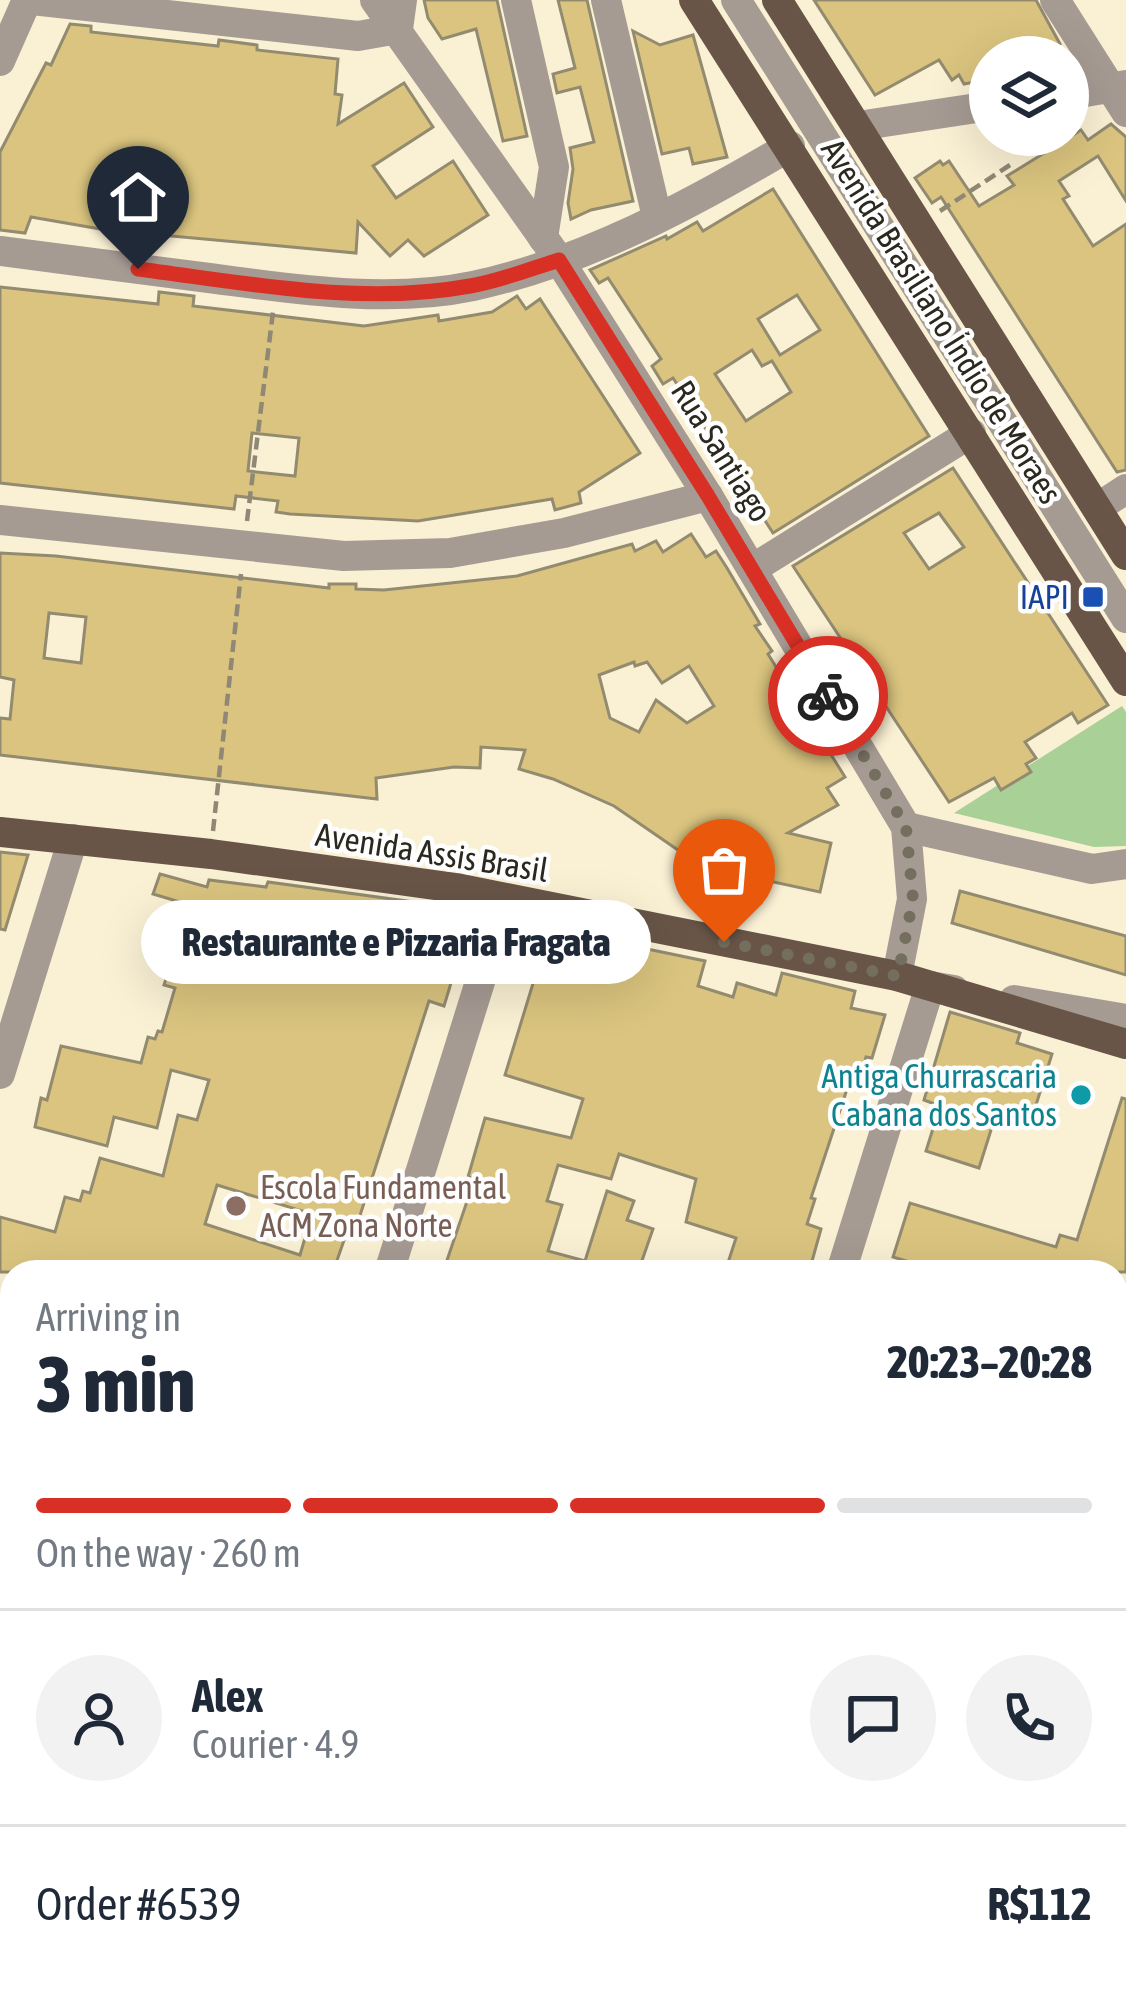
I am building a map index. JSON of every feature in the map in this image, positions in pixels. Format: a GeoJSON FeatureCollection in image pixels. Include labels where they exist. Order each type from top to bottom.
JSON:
{"type":"FeatureCollection","features":[{"type":"Feature","properties":{"kind":"main road","name":"Avenida Brasiliano Índio de Moraes"},"geometry":{"type":"LineString","coordinates":[[694,0],[1126,681]]}},
{"type":"Feature","properties":{"kind":"main road","name":"Avenida Brasiliano Índio de Moraes"},"geometry":{"type":"LineString","coordinates":[[777,0],[1126,555]]}},
{"type":"Feature","properties":{"kind":"main road","name":"Avenida Assis Brasil"},"geometry":{"type":"LineString","coordinates":[[0,832],[411,882],[506,899],[898,976],[1126,1044]]}},
{"type":"Feature","properties":{"kind":"street"},"geometry":{"type":"LineString","coordinates":[[0,61],[29,0],[358,36],[400,14]]}},
{"type":"Feature","properties":{"kind":"street","name":"Rua Santiago"},"geometry":{"type":"LineString","coordinates":[[375,0],[400,14],[551,249],[708,496],[906,827],[913,899],[898,976]]}},
{"type":"Feature","properties":{"kind":"street"},"geometry":{"type":"LineString","coordinates":[[516,0],[554,167],[551,249]]}},
{"type":"Feature","properties":{"kind":"street"},"geometry":{"type":"LineString","coordinates":[[606,0],[657,217]]}},
{"type":"Feature","properties":{"kind":"street"},"geometry":{"type":"LineString","coordinates":[[724,0],[745,10],[1126,618]]}},
{"type":"Feature","properties":{"kind":"street"},"geometry":{"type":"LineString","coordinates":[[1055,0],[1121,95]]}},
{"type":"Feature","properties":{"kind":"street"},"geometry":{"type":"LineString","coordinates":[[1089,95],[1121,95]]}},
{"type":"Feature","properties":{"kind":"street"},"geometry":{"type":"LineString","coordinates":[[858,126],[969,109]]}},
{"type":"Feature","properties":{"kind":"street"},"geometry":{"type":"LineString","coordinates":[[0,251],[276,287],[374,294],[471,286],[551,249],[698,200],[790,146]]}},
{"type":"Feature","properties":{"kind":"street"},"geometry":{"type":"LineString","coordinates":[[752,569],[971,433]]}},
{"type":"Feature","properties":{"kind":"street"},"geometry":{"type":"LineString","coordinates":[[1097,508],[1126,489]]}},
{"type":"Feature","properties":{"kind":"street"},"geometry":{"type":"LineString","coordinates":[[0,520],[365,556],[450,553],[564,533],[708,496]]}},
{"type":"Feature","properties":{"kind":"street"},"geometry":{"type":"LineString","coordinates":[[906,827],[1092,869],[1126,864]]}},
{"type":"Feature","properties":{"kind":"street"},"geometry":{"type":"LineString","coordinates":[[0,1074],[74,839]]}},
{"type":"Feature","properties":{"kind":"street"},"geometry":{"type":"LineString","coordinates":[[393,1260],[506,899]]}},
{"type":"Feature","properties":{"kind":"street"},"geometry":{"type":"LineString","coordinates":[[846,1260],[930,986],[1126,1019]]}},
{"type":"Feature","properties":{"kind":"path"},"geometry":{"type":"LineString","coordinates":[[920,224],[1010,165]]}},
{"type":"Feature","properties":{"kind":"green space"},"geometry":{"type":"Polygon","coordinates":[[[1122,706],[1126,712],[1126,846],[1094,847],[954,813],[1122,706]]]}},
{"type":"Feature","properties":{"kind":"building"},"geometry":{"type":"Polygon","coordinates":[[[424,0],[497,0],[527,136],[503,141],[476,29],[442,39],[428,18],[424,0]]]}},
{"type":"Feature","properties":{"kind":"building"},"geometry":{"type":"Polygon","coordinates":[[[558,0],[587,0],[633,201],[571,219],[570,148],[594,142],[580,87],[557,93],[553,74],[575,68],[558,0]]]}},
{"type":"Feature","properties":{"kind":"building"},"geometry":{"type":"Polygon","coordinates":[[[814,0],[1036,0],[1056,36],[969,36],[969,83],[964,84],[959,75],[952,80],[939,60],[875,95],[814,0]]]}},
{"type":"Feature","properties":{"kind":"building"},"geometry":{"type":"Polygon","coordinates":[[[70,24],[91,26],[91,32],[218,46],[219,40],[257,45],[257,50],[338,59],[335,94],[342,95],[338,124],[404,83],[433,127],[373,166],[396,198],[453,161],[488,215],[424,256],[408,240],[390,256],[358,222],[356,253],[106,230],[31,217],[25,233],[0,230],[0,152],[70,24]]]}},
{"type":"Feature","properties":{"kind":"building"},"geometry":{"type":"Polygon","coordinates":[[[633,31],[660,45],[693,35],[727,157],[693,164],[689,148],[662,154],[633,31]]]}},
{"type":"Feature","properties":{"kind":"building"},"geometry":{"type":"Polygon","coordinates":[[[1111,124],[1126,137],[1126,201],[1098,156],[1059,181],[1069,196],[1063,199],[1093,246],[1126,224],[1126,470],[1117,472],[941,197],[932,203],[915,178],[940,161],[943,165],[949,161],[979,206],[1014,185],[1007,176],[1039,156],[1089,156],[1089,139],[1111,124]]]}},
{"type":"Feature","properties":{"kind":"building"},"geometry":{"type":"Polygon","coordinates":[[[773,189],[929,436],[773,533],[673,378],[663,384],[652,366],[661,359],[608,278],[599,283],[590,270],[697,222],[703,231],[773,189]],[[797,295],[758,319],[780,355],[820,330],[797,295]],[[752,350],[715,374],[746,421],[791,392],[772,361],[762,366],[752,350]]]}},
{"type":"Feature","properties":{"kind":"building"},"geometry":{"type":"Polygon","coordinates":[[[0,287],[158,304],[159,292],[194,296],[193,306],[364,326],[492,312],[517,296],[526,309],[540,299],[640,453],[579,492],[581,503],[555,510],[552,499],[418,521],[290,514],[276,512],[278,501],[236,496],[234,509],[0,483],[0,287]],[[252,433],[248,471],[295,476],[299,438],[252,433]]]}},
{"type":"Feature","properties":{"kind":"building"},"geometry":{"type":"Polygon","coordinates":[[[953,468],[1108,705],[1078,723],[1072,713],[1025,742],[1036,758],[1026,764],[1031,772],[1001,790],[994,778],[949,802],[883,702],[870,710],[855,687],[868,680],[793,566],[953,468]],[[939,513],[904,533],[929,569],[964,547],[939,513]]]}},
{"type":"Feature","properties":{"kind":"building"},"geometry":{"type":"Polygon","coordinates":[[[691,534],[706,557],[716,551],[760,624],[755,626],[772,651],[768,654],[845,777],[827,788],[838,805],[788,833],[831,843],[820,892],[690,864],[691,859],[614,806],[519,769],[525,750],[481,747],[480,768],[376,778],[377,799],[0,755],[0,718],[10,719],[14,680],[0,677],[0,553],[384,590],[517,576],[632,544],[635,551],[656,541],[663,552],[691,534]],[[49,613],[44,658],[81,663],[86,617],[49,613]],[[634,662],[599,675],[610,718],[639,732],[656,700],[687,723],[714,706],[689,666],[662,683],[647,662],[635,666],[634,662]]]}},
{"type":"Feature","properties":{"kind":"building"},"geometry":{"type":"Polygon","coordinates":[[[0,852],[28,855],[5,930],[0,929],[0,852]]]}},
{"type":"Feature","properties":{"kind":"building"},"geometry":{"type":"Polygon","coordinates":[[[160,874],[207,887],[209,880],[266,887],[268,882],[450,907],[462,921],[465,937],[444,1006],[429,1001],[356,1228],[349,1226],[337,1260],[0,1260],[0,1217],[55,1232],[65,1197],[80,1201],[83,1191],[90,1193],[100,1158],[163,1176],[178,1115],[197,1120],[209,1080],[171,1070],[157,1128],[114,1117],[107,1146],[35,1127],[61,1046],[141,1063],[148,1037],[155,1039],[162,1032],[175,988],[164,985],[190,905],[153,894],[160,874]],[[217,1185],[205,1224],[300,1255],[312,1214],[217,1185]]]}},
{"type":"Feature","properties":{"kind":"building"},"geometry":{"type":"Polygon","coordinates":[[[960,891],[1126,936],[1126,975],[952,923],[960,891]]]}},
{"type":"Feature","properties":{"kind":"building"},"geometry":{"type":"Polygon","coordinates":[[[546,941],[622,964],[628,945],[705,961],[698,986],[733,997],[737,983],[776,995],[782,973],[855,991],[851,1008],[885,1015],[872,1058],[866,1057],[863,1068],[855,1065],[811,1198],[815,1199],[807,1224],[821,1229],[812,1260],[729,1260],[736,1238],[686,1222],[696,1179],[619,1154],[611,1179],[558,1165],[547,1201],[562,1205],[548,1251],[581,1260],[447,1260],[475,1178],[468,1177],[485,1118],[571,1138],[583,1099],[505,1075],[546,941]]]}},
{"type":"Feature","properties":{"kind":"building"},"geometry":{"type":"Polygon","coordinates":[[[950,1012],[1020,1033],[1017,1043],[1052,1054],[1031,1121],[997,1111],[979,1168],[926,1151],[940,1106],[924,1100],[950,1012]]]}},
{"type":"Feature","properties":{"kind":"building"},"geometry":{"type":"Polygon","coordinates":[[[1122,1098],[1126,1099],[1126,1260],[893,1257],[910,1203],[1056,1247],[1060,1235],[1077,1240],[1122,1098]]]}},
{"type":"Feature","properties":{"kind":"building"},"geometry":{"type":"Polygon","coordinates":[[[607,1191],[634,1201],[627,1220],[653,1229],[642,1260],[585,1260],[607,1191]]]}},
{"type":"Feature","properties":{"kind":"way so far"},"geometry":{"type":"LineString","coordinates":[[724,942],[898,976],[913,899],[906,827],[828,696]]}},
{"type":"Feature","properties":{"kind":"place","name":"IAPI"},"geometry":{"type":"Point","coordinates":[1093,597]}},
{"type":"Feature","properties":{"kind":"place","name":"Restaurante e Pizzaria Fragata"},"geometry":{"type":"Point","coordinates":[724,942]}},
{"type":"Feature","properties":{"kind":"place","name":"Antiga Churrascaria Cabana dos Santos"},"geometry":{"type":"Point","coordinates":[1081,1095]}},
{"type":"Feature","properties":{"kind":"place","name":"Escola Fundamental ACM Zona Norte"},"geometry":{"type":"Point","coordinates":[236,1206]}},
{"type":"Feature","properties":{"kind":"route"},"geometry":{"type":"LineString","coordinates":[[138,269],[374,294],[471,286],[559,260],[828,696]]}}]}
